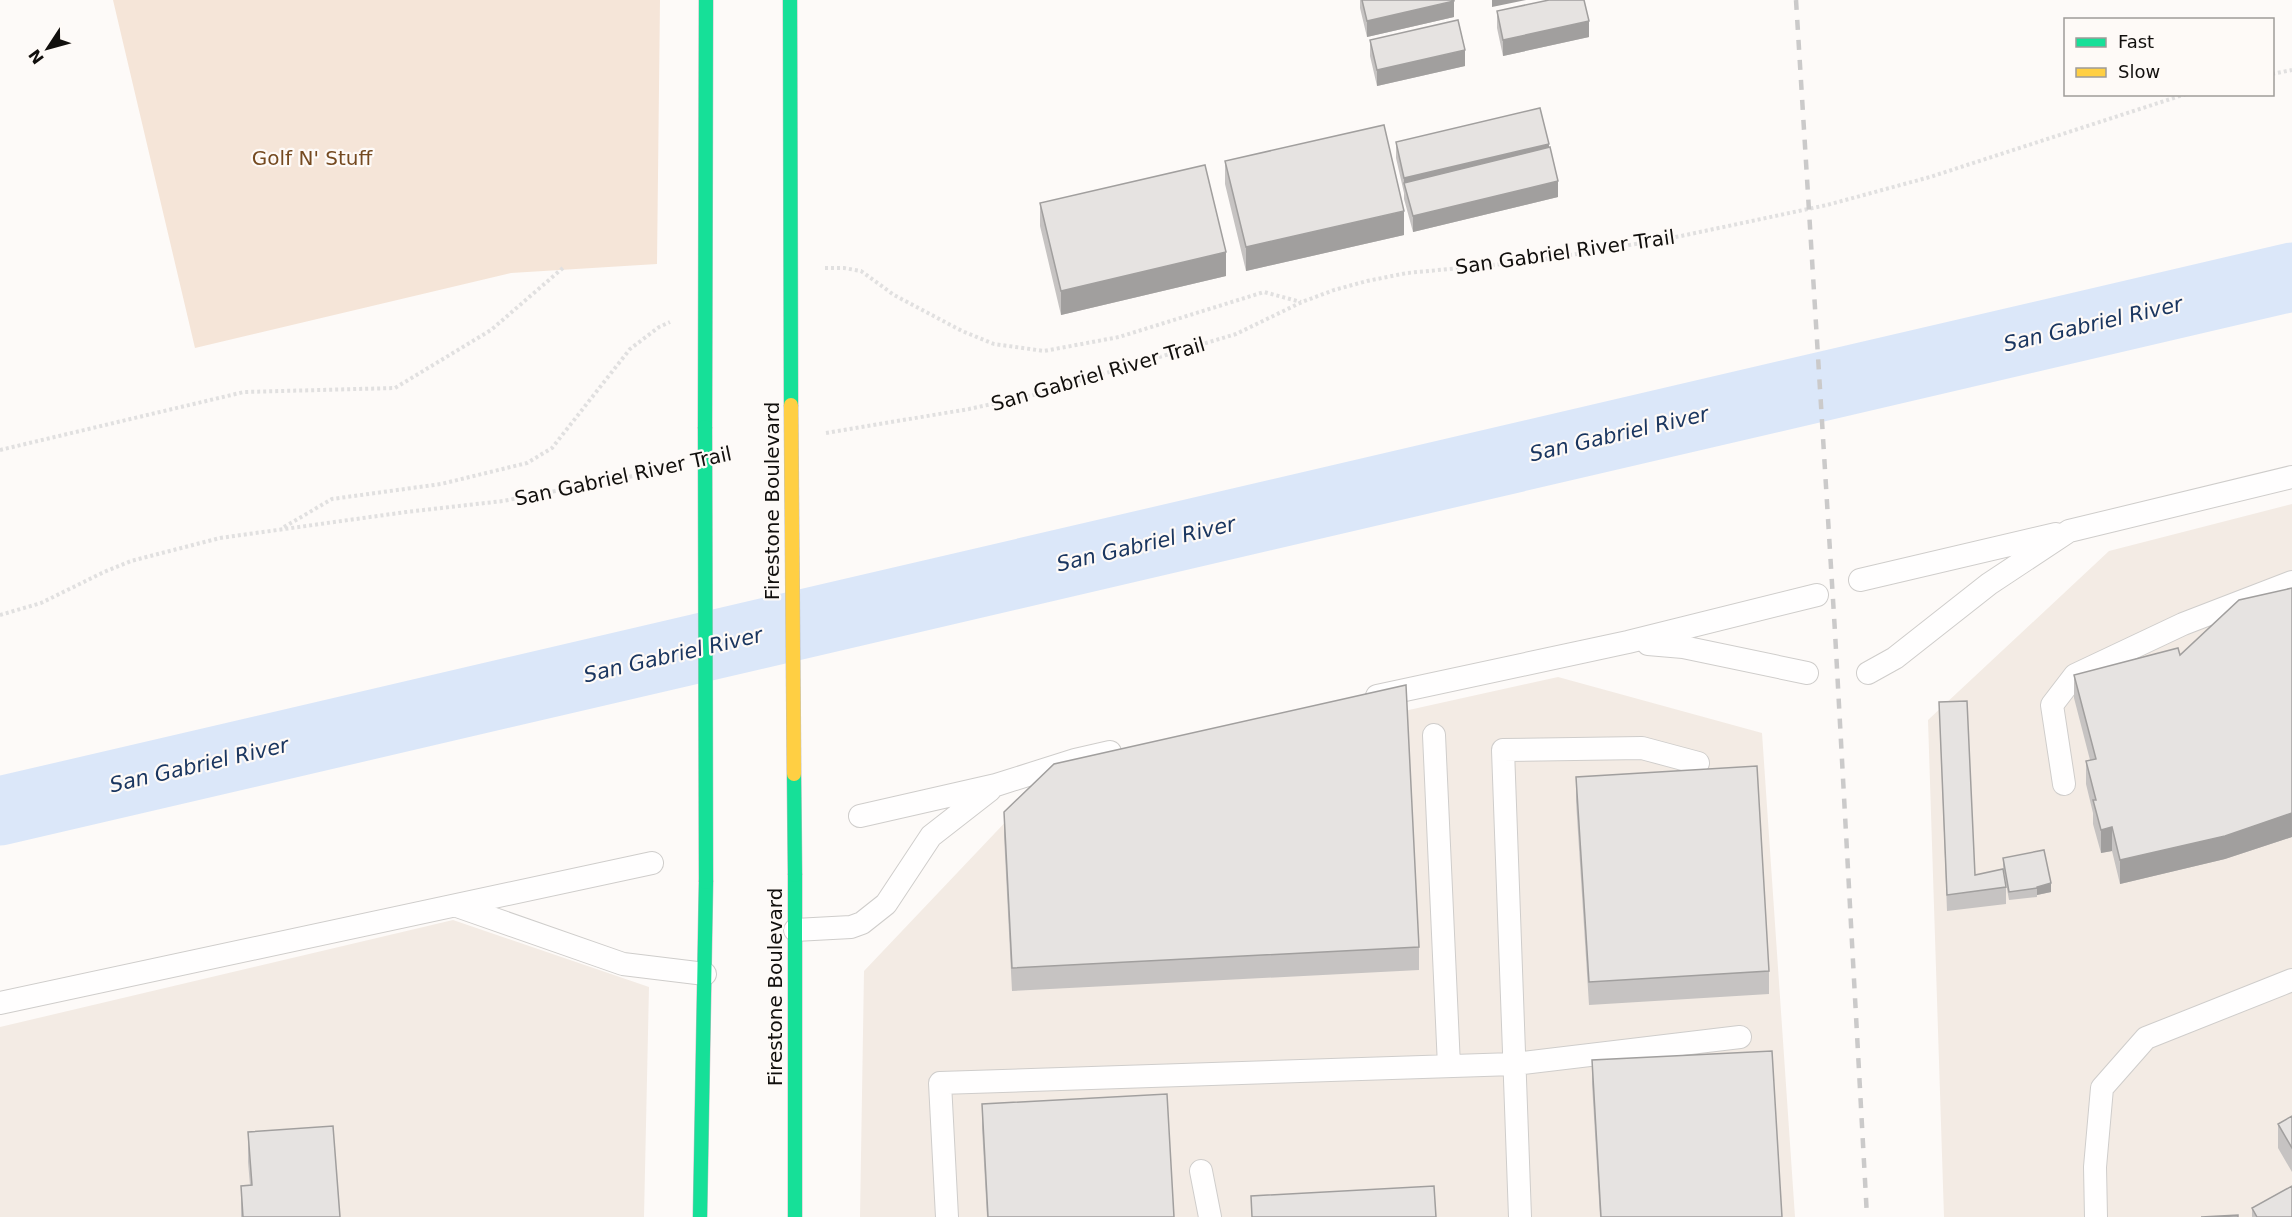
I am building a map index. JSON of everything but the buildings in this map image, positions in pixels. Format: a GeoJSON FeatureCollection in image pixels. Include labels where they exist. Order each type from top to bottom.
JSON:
{"type":"FeatureCollection","features":[{"type":"Feature","properties":{"kind":"main road"},"geometry":{"type":"LineString","coordinates":[[699,1217],[706,882],[704,315],[706,0]]}},
{"type":"Feature","properties":{"kind":"main road","name":"Firestone Boulevard"},"geometry":{"type":"LineString","coordinates":[[790,0],[795,1217]]}},
{"type":"Feature","properties":{"kind":"main road"},"geometry":{"type":"LineString","coordinates":[[700,1195],[713,1209]]}},
{"type":"Feature","properties":{"kind":"lane"},"geometry":{"type":"LineString","coordinates":[[1860,580],[2292,477]]}},
{"type":"Feature","properties":{"kind":"lane"},"geometry":{"type":"LineString","coordinates":[[1868,673],[1895,658],[1989,584],[2069,531]]}},
{"type":"Feature","properties":{"kind":"lane"},"geometry":{"type":"LineString","coordinates":[[2064,784],[2052,705],[2075,675],[2183,624],[2292,582]]}},
{"type":"Feature","properties":{"kind":"lane"},"geometry":{"type":"LineString","coordinates":[[1352,701],[1628,642],[1817,595]]}},
{"type":"Feature","properties":{"kind":"lane"},"geometry":{"type":"LineString","coordinates":[[1628,642],[1683,647],[1807,673]]}},
{"type":"Feature","properties":{"kind":"lane"},"geometry":{"type":"LineString","coordinates":[[1434,735],[1449,1066]]}},
{"type":"Feature","properties":{"kind":"lane"},"geometry":{"type":"LineString","coordinates":[[860,816],[996,786],[1075,760],[1132,747]]}},
{"type":"Feature","properties":{"kind":"lane"},"geometry":{"type":"LineString","coordinates":[[1520,1217],[1503,750],[1642,748],[1698,764]]}},
{"type":"Feature","properties":{"kind":"lane"},"geometry":{"type":"LineString","coordinates":[[795,930],[851,927],[862,923],[886,904],[931,836],[996,786]]}},
{"type":"Feature","properties":{"kind":"lane"},"geometry":{"type":"LineString","coordinates":[[0,1004],[652,863]]}},
{"type":"Feature","properties":{"kind":"lane"},"geometry":{"type":"LineString","coordinates":[[457,906],[623,964],[705,974]]}},
{"type":"Feature","properties":{"kind":"lane"},"geometry":{"type":"LineString","coordinates":[[2096,1217],[2095,1167],[2102,1088],[2146,1038],[2292,980]]}},
{"type":"Feature","properties":{"kind":"lane"},"geometry":{"type":"LineString","coordinates":[[947,1217],[940,1083],[1514,1064],[1740,1037]]}},
{"type":"Feature","properties":{"kind":"lane"},"geometry":{"type":"LineString","coordinates":[[1201,1171],[1210,1217]]}},
{"type":"Feature","properties":{"kind":"path"},"geometry":{"type":"LineString","coordinates":[[2274,74],[2292,70]]}},
{"type":"Feature","properties":{"kind":"path","name":"San Gabriel River Trail"},"geometry":{"type":"LineString","coordinates":[[816,435],[969,409],[1033,395],[1236,334],[1334,290],[1407,273],[1524,262],[1590,252],[1681,236],[1827,205],[1930,177],[2180,96]]}},
{"type":"Feature","properties":{"kind":"path"},"geometry":{"type":"LineString","coordinates":[[0,450],[244,392],[395,388],[490,330],[564,267]]}},
{"type":"Feature","properties":{"kind":"path"},"geometry":{"type":"LineString","coordinates":[[792,268],[844,268],[861,271],[894,295],[962,331],[994,344],[1044,351],[1119,337],[1264,292],[1302,303]]}},
{"type":"Feature","properties":{"kind":"path"},"geometry":{"type":"LineString","coordinates":[[281,529],[332,499],[441,484],[527,463],[552,448],[630,349],[659,327],[676,320],[704,315]]}},
{"type":"Feature","properties":{"kind":"path","name":"San Gabriel River Trail"},"geometry":{"type":"LineString","coordinates":[[0,615],[41,603],[131,561],[220,538],[514,500],[673,468]]}},
{"type":"Feature","properties":{"kind":"shaded area"},"geometry":{"type":"Polygon","coordinates":[[[2292,504],[2292,1217],[1944,1217],[1928,720],[2109,551],[2292,504]]]}},
{"type":"Feature","properties":{"kind":"shaded area"},"geometry":{"type":"Polygon","coordinates":[[[1558,677],[1762,733],[1795,1217],[860,1217],[864,971],[1033,793],[1558,677]]]}},
{"type":"Feature","properties":{"kind":"shaded area"},"geometry":{"type":"Polygon","coordinates":[[[453,920],[649,987],[644,1217],[0,1217],[0,1027],[453,920]]]}},
{"type":"Feature","properties":{"kind":"green space","name":"Golf N' Stuff"},"geometry":{"type":"Polygon","coordinates":[[[113,0],[660,0],[657,264],[511,273],[195,348],[113,0]]]}},
{"type":"Feature","properties":{"kind":"waterway","name":"San Gabriel River"},"geometry":{"type":"LineString","coordinates":[[0,811],[2292,277]]}},
{"type":"Feature","properties":{"kind":"railway"},"geometry":{"type":"LineString","coordinates":[[1796,0],[1835,632],[1867,1217]]}},
{"type":"Feature","properties":{"kind":"traffic: fast"},"geometry":{"type":"LineString","coordinates":[[705,427],[706,0]]}},
{"type":"Feature","properties":{"kind":"traffic: fast"},"geometry":{"type":"LineString","coordinates":[[790,0],[791,405]]}},
{"type":"Feature","properties":{"kind":"traffic: fast"},"geometry":{"type":"LineString","coordinates":[[705,427],[706,882]]}},
{"type":"Feature","properties":{"kind":"traffic: fast"},"geometry":{"type":"LineString","coordinates":[[794,774],[795,875]]}},
{"type":"Feature","properties":{"kind":"traffic: fast"},"geometry":{"type":"LineString","coordinates":[[795,875],[795,1217]]}},
{"type":"Feature","properties":{"kind":"traffic: fast"},"geometry":{"type":"LineString","coordinates":[[700,1217],[706,882]]}},
{"type":"Feature","properties":{"kind":"traffic: slow"},"geometry":{"type":"LineString","coordinates":[[791,405],[794,774]]}}]}
